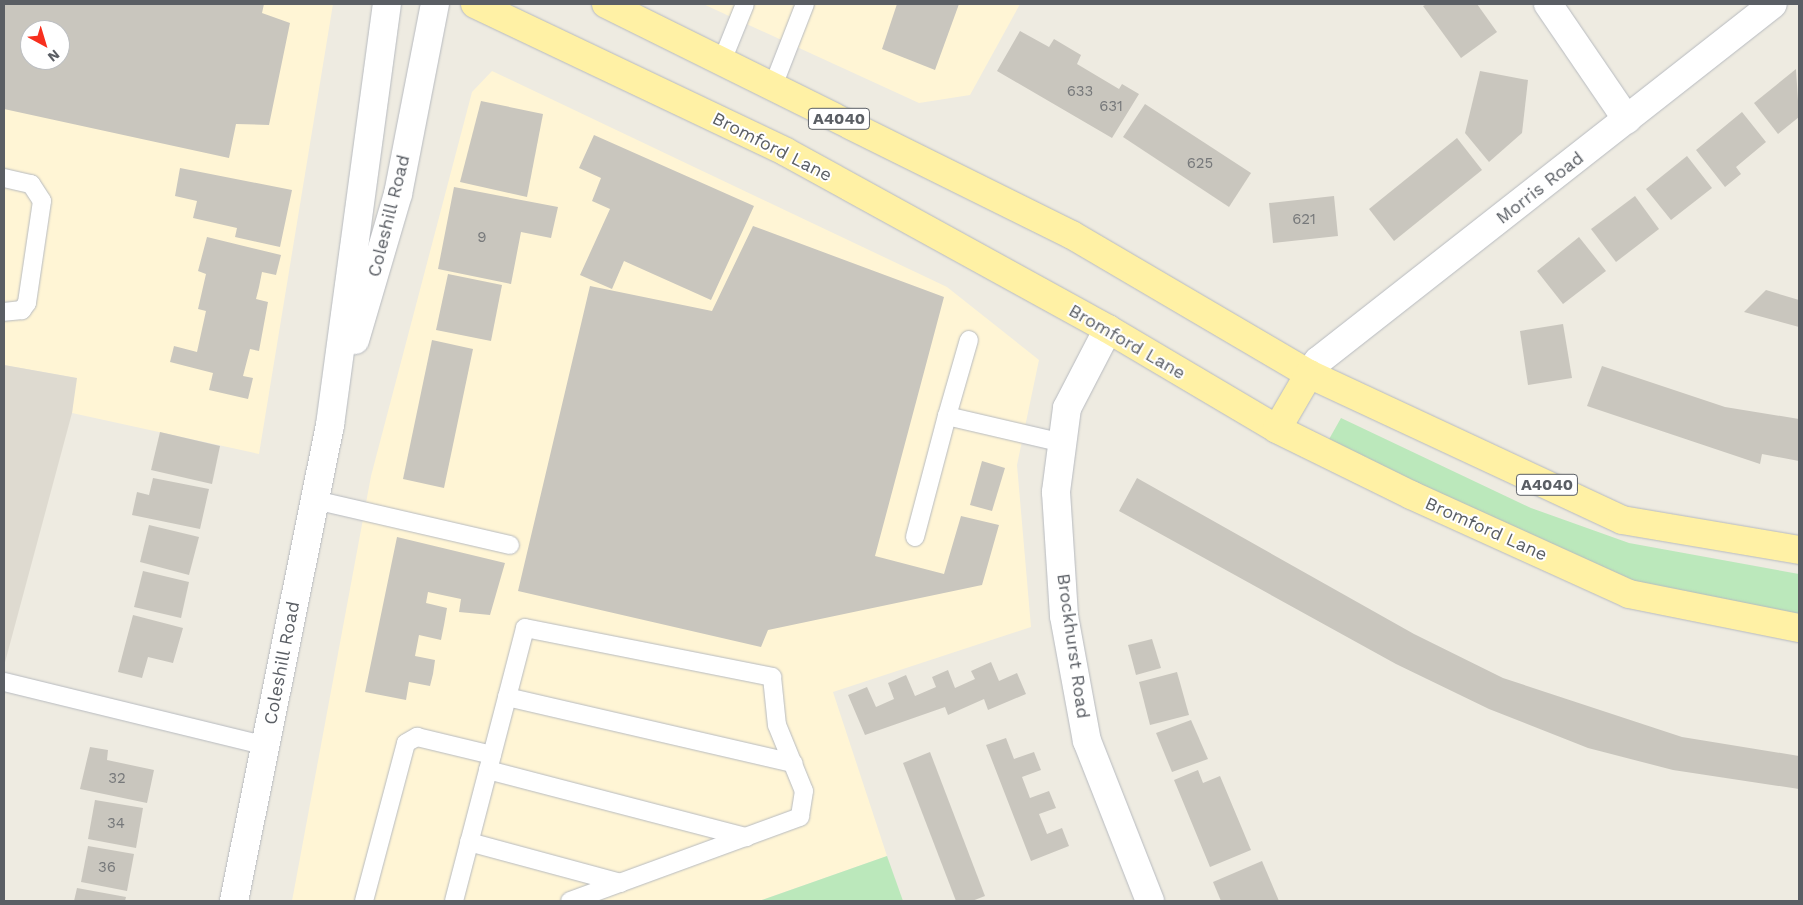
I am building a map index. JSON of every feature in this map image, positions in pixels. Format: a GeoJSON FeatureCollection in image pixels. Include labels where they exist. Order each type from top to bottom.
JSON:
{"type":"FeatureCollection","features":[{"type":"Feature","properties":{"kind":"main road","name":"Coleshill Road"},"geometry":{"type":"LineString","coordinates":[[234,901],[330,425],[387,4]]}},
{"type":"Feature","properties":{"kind":"main road","name":"Coleshill Road"},"geometry":{"type":"LineString","coordinates":[[330,425],[396,200],[435,4]]}},
{"type":"Feature","properties":{"kind":"main road","name":"Bromford Lane"},"geometry":{"type":"LineString","coordinates":[[475,4],[786,152],[1108,330],[1277,429],[1629,594],[1799,628]]}},
{"type":"Feature","properties":{"kind":"main road","name":"A4040"},"geometry":{"type":"LineString","coordinates":[[606,4],[1072,235],[1309,374],[1622,520],[1799,550]]}},
{"type":"Feature","properties":{"kind":"main road"},"geometry":{"type":"LineString","coordinates":[[1548,4],[1627,120]]}},
{"type":"Feature","properties":{"kind":"main road","name":"Morris Road"},"geometry":{"type":"LineString","coordinates":[[1309,374],[1318,361],[1627,120],[1772,4]]}},
{"type":"Feature","properties":{"kind":"main road","name":"Brockhurst Road"},"geometry":{"type":"LineString","coordinates":[[1108,330],[1067,408],[1056,492],[1064,616],[1087,741],[1150,901]]}},
{"type":"Feature","properties":{"kind":"main road"},"geometry":{"type":"LineString","coordinates":[[1277,429],[1309,374]]}},
{"type":"Feature","properties":{"kind":"lane"},"geometry":{"type":"LineString","coordinates":[[722,61],[745,4]]}},
{"type":"Feature","properties":{"kind":"lane"},"geometry":{"type":"LineString","coordinates":[[773,86],[805,4]]}},
{"type":"Feature","properties":{"kind":"lane"},"geometry":{"type":"LineString","coordinates":[[4,178],[31,184],[42,201],[27,303],[22,310],[4,312]]}},
{"type":"Feature","properties":{"kind":"lane"},"geometry":{"type":"LineString","coordinates":[[915,537],[969,340]]}},
{"type":"Feature","properties":{"kind":"lane"},"geometry":{"type":"LineString","coordinates":[[948,416],[1063,443]]}},
{"type":"Feature","properties":{"kind":"lane"},"geometry":{"type":"LineString","coordinates":[[315,500],[510,545]]}},
{"type":"Feature","properties":{"kind":"lane"},"geometry":{"type":"LineString","coordinates":[[454,901],[525,628],[772,677],[777,725],[804,791],[800,817],[570,901]]}},
{"type":"Feature","properties":{"kind":"lane"},"geometry":{"type":"LineString","coordinates":[[4,682],[266,746]]}},
{"type":"Feature","properties":{"kind":"lane"},"geometry":{"type":"LineString","coordinates":[[507,697],[793,764]]}},
{"type":"Feature","properties":{"kind":"lane"},"geometry":{"type":"LineString","coordinates":[[364,901],[410,738],[746,837]]}},
{"type":"Feature","properties":{"kind":"lane"},"geometry":{"type":"LineString","coordinates":[[469,842],[621,883]]}},
{"type":"Feature","properties":{"kind":"shaded area"},"geometry":{"type":"Polygon","coordinates":[[[4,4],[333,4],[259,454],[72,413],[76,378],[4,365],[4,4]]]}},
{"type":"Feature","properties":{"kind":"shaded area"},"geometry":{"type":"Polygon","coordinates":[[[703,4],[1020,4],[970,95],[919,103],[703,4]]]}},
{"type":"Feature","properties":{"kind":"shaded area"},"geometry":{"type":"Polygon","coordinates":[[[492,71],[947,287],[1039,360],[1017,465],[1031,627],[833,692],[887,856],[759,901],[292,901],[371,476],[472,92],[492,71]]]}},
{"type":"Feature","properties":{"kind":"shaded area"},"geometry":{"type":"Polygon","coordinates":[[[4,365],[77,378],[72,413],[4,666],[4,365]]]}},
{"type":"Feature","properties":{"kind":"green space"},"geometry":{"type":"Polygon","coordinates":[[[1341,418],[1531,508],[1629,543],[1799,574],[1799,615],[1633,584],[1328,441],[1341,418]]]}},
{"type":"Feature","properties":{"kind":"green space"},"geometry":{"type":"Polygon","coordinates":[[[887,856],[903,901],[759,901],[887,856]]]}},
{"type":"Feature","properties":{"kind":"building"},"geometry":{"type":"Polygon","coordinates":[[[4,4],[264,4],[262,13],[290,23],[269,125],[236,124],[229,158],[4,109],[4,4]]]}},
{"type":"Feature","properties":{"kind":"building"},"geometry":{"type":"Polygon","coordinates":[[[897,4],[959,4],[935,70],[882,49],[897,4]]]}},
{"type":"Feature","properties":{"kind":"building"},"geometry":{"type":"Polygon","coordinates":[[[1427,4],[1477,4],[1497,32],[1461,58],[1423,6],[1427,4]]]}},
{"type":"Feature","properties":{"kind":"building"},"geometry":{"type":"Polygon","coordinates":[[[1020,31],[1049,47],[1054,39],[1081,55],[1077,64],[1119,89],[1122,84],[1139,94],[1112,138],[997,71],[1020,31]]]}},
{"type":"Feature","properties":{"kind":"building"},"geometry":{"type":"Polygon","coordinates":[[[1796,69],[1799,117],[1778,134],[1754,103],[1796,69]]]}},
{"type":"Feature","properties":{"kind":"building"},"geometry":{"type":"Polygon","coordinates":[[[1480,71],[1528,80],[1522,133],[1489,162],[1465,133],[1480,71]]]}},
{"type":"Feature","properties":{"kind":"building"},"geometry":{"type":"Polygon","coordinates":[[[481,101],[543,114],[527,197],[460,182],[481,101]]]}},
{"type":"Feature","properties":{"kind":"building"},"geometry":{"type":"Polygon","coordinates":[[[1145,104],[1251,173],[1229,207],[1123,137],[1145,104]]]}},
{"type":"Feature","properties":{"kind":"building"},"geometry":{"type":"Polygon","coordinates":[[[1742,112],[1766,142],[1736,167],[1741,174],[1725,187],[1696,150],[1742,112]]]}},
{"type":"Feature","properties":{"kind":"building"},"geometry":{"type":"Polygon","coordinates":[[[594,135],[754,206],[711,300],[624,261],[612,289],[580,275],[610,209],[592,201],[601,178],[579,168],[594,135]]]}},
{"type":"Feature","properties":{"kind":"building"},"geometry":{"type":"Polygon","coordinates":[[[1457,138],[1482,170],[1394,241],[1369,209],[1457,138]]]}},
{"type":"Feature","properties":{"kind":"building"},"geometry":{"type":"Polygon","coordinates":[[[1687,156],[1712,188],[1671,220],[1646,189],[1687,156]]]}},
{"type":"Feature","properties":{"kind":"building"},"geometry":{"type":"Polygon","coordinates":[[[180,168],[292,190],[280,247],[235,237],[237,228],[193,218],[197,201],[175,196],[180,168]]]}},
{"type":"Feature","properties":{"kind":"building"},"geometry":{"type":"Polygon","coordinates":[[[454,187],[558,207],[551,238],[521,232],[511,284],[438,269],[454,187]]]}},
{"type":"Feature","properties":{"kind":"building"},"geometry":{"type":"Polygon","coordinates":[[[1334,196],[1338,236],[1273,243],[1269,203],[1334,196]]]}},
{"type":"Feature","properties":{"kind":"building"},"geometry":{"type":"Polygon","coordinates":[[[1635,196],[1659,229],[1616,262],[1591,229],[1635,196]]]}},
{"type":"Feature","properties":{"kind":"building"},"geometry":{"type":"Polygon","coordinates":[[[753,226],[944,297],[875,556],[944,574],[961,516],[999,525],[982,585],[768,630],[761,647],[518,591],[590,286],[712,311],[753,226]]]}},
{"type":"Feature","properties":{"kind":"building"},"geometry":{"type":"Polygon","coordinates":[[[207,237],[281,255],[276,275],[262,272],[256,299],[268,302],[259,351],[250,349],[243,376],[253,378],[248,399],[209,390],[213,373],[170,362],[174,346],[197,352],[206,311],[198,309],[206,274],[198,271],[207,237]]]}},
{"type":"Feature","properties":{"kind":"building"},"geometry":{"type":"Polygon","coordinates":[[[1579,237],[1606,271],[1563,304],[1537,271],[1579,237]]]}},
{"type":"Feature","properties":{"kind":"building"},"geometry":{"type":"Polygon","coordinates":[[[448,274],[502,285],[491,341],[436,330],[448,274]]]}},
{"type":"Feature","properties":{"kind":"building"},"geometry":{"type":"Polygon","coordinates":[[[1766,290],[1799,300],[1799,327],[1744,312],[1766,290]]]}},
{"type":"Feature","properties":{"kind":"building"},"geometry":{"type":"Polygon","coordinates":[[[1563,324],[1572,378],[1528,385],[1520,331],[1563,324]]]}},
{"type":"Feature","properties":{"kind":"building"},"geometry":{"type":"Polygon","coordinates":[[[432,340],[473,349],[444,488],[403,479],[432,340]]]}},
{"type":"Feature","properties":{"kind":"building"},"geometry":{"type":"Polygon","coordinates":[[[1602,366],[1725,407],[1799,419],[1799,461],[1762,454],[1760,464],[1587,406],[1602,366]]]}},
{"type":"Feature","properties":{"kind":"building"},"geometry":{"type":"Polygon","coordinates":[[[160,432],[220,446],[212,484],[151,470],[160,432]]]}},
{"type":"Feature","properties":{"kind":"building"},"geometry":{"type":"Polygon","coordinates":[[[982,461],[1005,468],[992,511],[970,505],[982,461]]]}},
{"type":"Feature","properties":{"kind":"building"},"geometry":{"type":"Polygon","coordinates":[[[153,478],[209,489],[200,529],[132,515],[137,492],[149,495],[153,478]]]}},
{"type":"Feature","properties":{"kind":"building"},"geometry":{"type":"Polygon","coordinates":[[[1137,478],[1414,634],[1503,678],[1682,737],[1799,756],[1799,789],[1673,770],[1588,748],[1489,709],[1396,664],[1119,511],[1137,478]]]}},
{"type":"Feature","properties":{"kind":"building"},"geometry":{"type":"Polygon","coordinates":[[[149,525],[199,537],[189,575],[140,562],[149,525]]]}},
{"type":"Feature","properties":{"kind":"building"},"geometry":{"type":"Polygon","coordinates":[[[397,537],[505,563],[490,615],[459,612],[461,599],[428,592],[426,603],[447,608],[441,640],[419,635],[415,656],[435,660],[433,674],[430,686],[409,682],[406,700],[365,692],[397,537]]]}},
{"type":"Feature","properties":{"kind":"building"},"geometry":{"type":"Polygon","coordinates":[[[143,571],[189,582],[181,618],[134,607],[143,571]]]}},
{"type":"Feature","properties":{"kind":"building"},"geometry":{"type":"Polygon","coordinates":[[[133,615],[183,628],[173,663],[148,657],[142,678],[118,672],[133,615]]]}},
{"type":"Feature","properties":{"kind":"building"},"geometry":{"type":"Polygon","coordinates":[[[1152,639],[1161,668],[1136,675],[1128,645],[1152,639]]]}},
{"type":"Feature","properties":{"kind":"building"},"geometry":{"type":"Polygon","coordinates":[[[991,662],[999,681],[1017,673],[1026,694],[988,710],[984,699],[948,715],[945,707],[865,735],[848,695],[867,687],[876,707],[894,699],[888,683],[906,675],[915,696],[936,687],[932,677],[948,670],[955,688],[975,679],[971,671],[991,662]]]}},
{"type":"Feature","properties":{"kind":"building"},"geometry":{"type":"Polygon","coordinates":[[[1177,672],[1189,715],[1150,725],[1139,682],[1177,672]]]}},
{"type":"Feature","properties":{"kind":"building"},"geometry":{"type":"Polygon","coordinates":[[[1191,720],[1208,759],[1172,772],[1156,733],[1191,720]]]}},
{"type":"Feature","properties":{"kind":"building"},"geometry":{"type":"Polygon","coordinates":[[[1006,738],[1014,759],[1034,752],[1041,770],[1022,777],[1030,798],[1049,791],[1056,808],[1039,814],[1047,834],[1062,828],[1069,846],[1031,861],[986,745],[1006,738]]]}},
{"type":"Feature","properties":{"kind":"building"},"geometry":{"type":"Polygon","coordinates":[[[90,747],[108,750],[107,760],[154,770],[147,803],[80,789],[90,747]]]}},
{"type":"Feature","properties":{"kind":"building"},"geometry":{"type":"Polygon","coordinates":[[[930,752],[985,896],[972,901],[956,901],[903,763],[930,752]]]}},
{"type":"Feature","properties":{"kind":"building"},"geometry":{"type":"Polygon","coordinates":[[[1198,770],[1203,783],[1220,776],[1251,850],[1210,867],[1174,780],[1198,770]]]}},
{"type":"Feature","properties":{"kind":"building"},"geometry":{"type":"Polygon","coordinates":[[[95,800],[143,808],[136,848],[88,839],[95,800]]]}},
{"type":"Feature","properties":{"kind":"building"},"geometry":{"type":"Polygon","coordinates":[[[88,846],[134,854],[127,891],[81,882],[88,846]]]}},
{"type":"Feature","properties":{"kind":"building"},"geometry":{"type":"Polygon","coordinates":[[[1262,861],[1279,901],[1221,901],[1213,882],[1262,861]]]}},
{"type":"Feature","properties":{"kind":"building"},"geometry":{"type":"Polygon","coordinates":[[[77,888],[126,897],[125,901],[74,901],[77,888]]]}}]}
